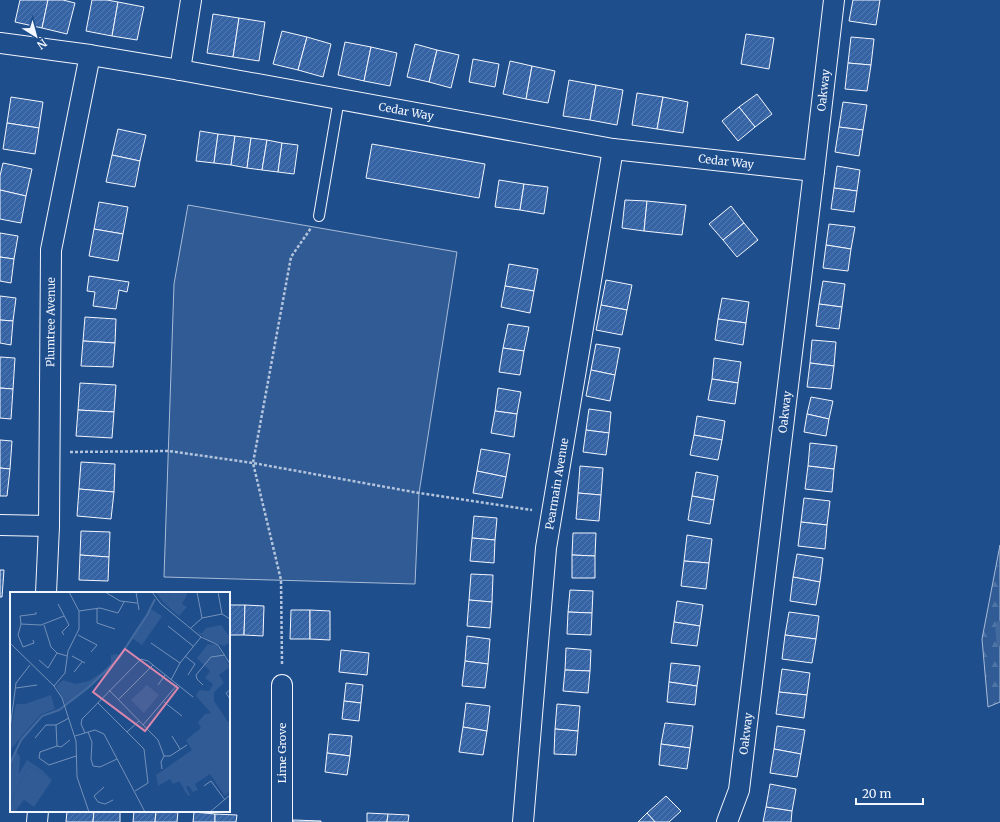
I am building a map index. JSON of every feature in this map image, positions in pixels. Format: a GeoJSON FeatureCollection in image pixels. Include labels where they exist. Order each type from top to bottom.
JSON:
{"type":"FeatureCollection","features":[{"type":"Feature","properties":{"kind":"street"},"geometry":{"type":"LineString","coordinates":[[180,70],[191,0]]}},
{"type":"Feature","properties":{"kind":"street","name":"Oakway"},"geometry":{"type":"LineString","coordinates":[[727,822],[739,790],[834,0]]}},
{"type":"Feature","properties":{"kind":"street","name":"Cedar Way"},"geometry":{"type":"LineString","coordinates":[[0,43],[90,55],[180,70],[613,149],[814,171]]}},
{"type":"Feature","properties":{"kind":"street","name":"Plumtree Avenue"},"geometry":{"type":"LineString","coordinates":[[46,592],[49,526],[51,250],[90,55]]}},
{"type":"Feature","properties":{"kind":"street","name":"Pearmain Avenue"},"geometry":{"type":"LineString","coordinates":[[523,822],[546,548],[613,149]]}},
{"type":"Feature","properties":{"kind":"street"},"geometry":{"type":"LineString","coordinates":[[0,525],[49,526]]}},
{"type":"Feature","properties":{"kind":"street","name":"Lime Grove"},"geometry":{"type":"LineString","coordinates":[[282,685],[282,822]]}},
{"type":"Feature","properties":{"kind":"street"},"geometry":{"type":"LineString","coordinates":[[37,822],[38,812]]}},
{"type":"Feature","properties":{"kind":"lane"},"geometry":{"type":"LineString","coordinates":[[319,216],[339,99]]}},
{"type":"Feature","properties":{"kind":"path"},"geometry":{"type":"LineString","coordinates":[[282,685],[281,580],[253,463],[291,257],[319,216]]}},
{"type":"Feature","properties":{"kind":"path"},"geometry":{"type":"LineString","coordinates":[[49,452],[169,451],[253,463],[419,494],[552,513]]}},
{"type":"Feature","properties":{"kind":"shaded area"},"geometry":{"type":"Polygon","coordinates":[[[188,205],[457,252],[419,493],[415,584],[164,577],[174,284],[188,205]]]}},
{"type":"Feature","properties":{"kind":"green space"},"geometry":{"type":"Polygon","coordinates":[[[1000,545],[1000,702],[988,707],[982,639],[1000,545]]]}},
{"type":"Feature","properties":{"kind":"building"},"geometry":{"type":"Polygon","coordinates":[[[20,0],[48,0],[42,28],[15,22],[20,0]]]}},
{"type":"Feature","properties":{"kind":"building"},"geometry":{"type":"Polygon","coordinates":[[[48,0],[63,0],[75,3],[67,34],[42,28],[48,0]]]}},
{"type":"Feature","properties":{"kind":"building"},"geometry":{"type":"Polygon","coordinates":[[[92,0],[118,2],[112,36],[86,31],[92,0]]]}},
{"type":"Feature","properties":{"kind":"building"},"geometry":{"type":"Polygon","coordinates":[[[853,0],[880,0],[876,25],[849,21],[853,0]]]}},
{"type":"Feature","properties":{"kind":"building"},"geometry":{"type":"Polygon","coordinates":[[[118,2],[144,7],[137,40],[112,36],[118,2]]]}},
{"type":"Feature","properties":{"kind":"building"},"geometry":{"type":"Polygon","coordinates":[[[213,14],[239,18],[233,57],[207,53],[213,14]]]}},
{"type":"Feature","properties":{"kind":"building"},"geometry":{"type":"Polygon","coordinates":[[[239,18],[265,22],[259,61],[233,57],[239,18]]]}},
{"type":"Feature","properties":{"kind":"building"},"geometry":{"type":"Polygon","coordinates":[[[282,31],[307,37],[298,70],[273,64],[282,31]]]}},
{"type":"Feature","properties":{"kind":"building"},"geometry":{"type":"Polygon","coordinates":[[[746,34],[774,38],[769,69],[741,64],[746,34]]]}},
{"type":"Feature","properties":{"kind":"building"},"geometry":{"type":"Polygon","coordinates":[[[307,37],[331,44],[323,77],[298,70],[307,37]]]}},
{"type":"Feature","properties":{"kind":"building"},"geometry":{"type":"Polygon","coordinates":[[[851,37],[874,39],[871,65],[848,63],[851,37]]]}},
{"type":"Feature","properties":{"kind":"building"},"geometry":{"type":"Polygon","coordinates":[[[345,42],[371,47],[364,81],[338,75],[345,42]]]}},
{"type":"Feature","properties":{"kind":"building"},"geometry":{"type":"Polygon","coordinates":[[[415,44],[437,50],[429,82],[407,77],[415,44]]]}},
{"type":"Feature","properties":{"kind":"building"},"geometry":{"type":"Polygon","coordinates":[[[371,47],[397,53],[390,86],[364,81],[371,47]]]}},
{"type":"Feature","properties":{"kind":"building"},"geometry":{"type":"Polygon","coordinates":[[[437,50],[459,55],[451,88],[429,82],[437,50]]]}},
{"type":"Feature","properties":{"kind":"building"},"geometry":{"type":"Polygon","coordinates":[[[473,59],[499,64],[495,87],[469,82],[473,59]]]}},
{"type":"Feature","properties":{"kind":"building"},"geometry":{"type":"Polygon","coordinates":[[[510,61],[532,66],[526,99],[503,94],[510,61]]]}},
{"type":"Feature","properties":{"kind":"building"},"geometry":{"type":"Polygon","coordinates":[[[848,63],[871,65],[867,91],[845,89],[848,63]]]}},
{"type":"Feature","properties":{"kind":"building"},"geometry":{"type":"Polygon","coordinates":[[[532,66],[555,71],[548,103],[526,99],[532,66]]]}},
{"type":"Feature","properties":{"kind":"building"},"geometry":{"type":"Polygon","coordinates":[[[569,80],[596,85],[590,120],[563,116],[569,80]]]}},
{"type":"Feature","properties":{"kind":"building"},"geometry":{"type":"Polygon","coordinates":[[[596,85],[623,90],[617,125],[590,120],[596,85]]]}},
{"type":"Feature","properties":{"kind":"building"},"geometry":{"type":"Polygon","coordinates":[[[637,93],[663,97],[657,129],[632,125],[637,93]]]}},
{"type":"Feature","properties":{"kind":"building"},"geometry":{"type":"Polygon","coordinates":[[[757,94],[772,114],[755,127],[739,107],[757,94]]]}},
{"type":"Feature","properties":{"kind":"building"},"geometry":{"type":"Polygon","coordinates":[[[11,97],[43,102],[39,128],[7,123],[11,97]]]}},
{"type":"Feature","properties":{"kind":"building"},"geometry":{"type":"Polygon","coordinates":[[[663,97],[688,102],[683,133],[657,129],[663,97]]]}},
{"type":"Feature","properties":{"kind":"building"},"geometry":{"type":"Polygon","coordinates":[[[843,102],[867,105],[863,130],[839,127],[843,102]]]}},
{"type":"Feature","properties":{"kind":"building"},"geometry":{"type":"Polygon","coordinates":[[[739,107],[755,127],[738,141],[722,121],[739,107]]]}},
{"type":"Feature","properties":{"kind":"building"},"geometry":{"type":"Polygon","coordinates":[[[7,123],[39,128],[35,154],[3,149],[7,123]]]}},
{"type":"Feature","properties":{"kind":"building"},"geometry":{"type":"Polygon","coordinates":[[[839,127],[863,130],[859,156],[835,152],[839,127]]]}},
{"type":"Feature","properties":{"kind":"building"},"geometry":{"type":"Polygon","coordinates":[[[118,129],[146,135],[140,161],[112,155],[118,129]]]}},
{"type":"Feature","properties":{"kind":"building"},"geometry":{"type":"Polygon","coordinates":[[[200,131],[218,134],[214,163],[196,161],[200,131]]]}},
{"type":"Feature","properties":{"kind":"building"},"geometry":{"type":"Polygon","coordinates":[[[218,134],[235,136],[231,165],[214,163],[218,134]]]}},
{"type":"Feature","properties":{"kind":"building"},"geometry":{"type":"Polygon","coordinates":[[[235,136],[251,138],[247,168],[231,165],[235,136]]]}},
{"type":"Feature","properties":{"kind":"building"},"geometry":{"type":"Polygon","coordinates":[[[251,138],[267,140],[262,170],[247,168],[251,138]]]}},
{"type":"Feature","properties":{"kind":"building"},"geometry":{"type":"Polygon","coordinates":[[[267,140],[282,143],[278,172],[262,170],[267,140]]]}},
{"type":"Feature","properties":{"kind":"building"},"geometry":{"type":"Polygon","coordinates":[[[282,143],[298,145],[294,174],[278,172],[282,143]]]}},
{"type":"Feature","properties":{"kind":"building"},"geometry":{"type":"Polygon","coordinates":[[[372,144],[485,164],[479,198],[366,178],[372,144]]]}},
{"type":"Feature","properties":{"kind":"building"},"geometry":{"type":"Polygon","coordinates":[[[112,155],[140,161],[135,187],[106,182],[112,155]]]}},
{"type":"Feature","properties":{"kind":"building"},"geometry":{"type":"Polygon","coordinates":[[[3,163],[32,169],[26,196],[0,190],[0,176],[3,163]]]}},
{"type":"Feature","properties":{"kind":"building"},"geometry":{"type":"Polygon","coordinates":[[[837,166],[860,170],[857,191],[834,188],[837,166]]]}},
{"type":"Feature","properties":{"kind":"building"},"geometry":{"type":"Polygon","coordinates":[[[499,180],[524,184],[520,210],[495,207],[499,180]]]}},
{"type":"Feature","properties":{"kind":"building"},"geometry":{"type":"Polygon","coordinates":[[[524,184],[548,187],[544,214],[520,210],[524,184]]]}},
{"type":"Feature","properties":{"kind":"building"},"geometry":{"type":"Polygon","coordinates":[[[834,188],[857,191],[854,212],[831,209],[834,188]]]}},
{"type":"Feature","properties":{"kind":"building"},"geometry":{"type":"Polygon","coordinates":[[[0,190],[26,196],[21,223],[0,219],[0,190]]]}},
{"type":"Feature","properties":{"kind":"building"},"geometry":{"type":"Polygon","coordinates":[[[625,200],[647,201],[644,231],[622,228],[625,200]]]}},
{"type":"Feature","properties":{"kind":"building"},"geometry":{"type":"Polygon","coordinates":[[[647,201],[686,205],[682,235],[644,231],[647,201]]]}},
{"type":"Feature","properties":{"kind":"building"},"geometry":{"type":"Polygon","coordinates":[[[99,202],[128,207],[123,234],[94,229],[99,202]]]}},
{"type":"Feature","properties":{"kind":"building"},"geometry":{"type":"Polygon","coordinates":[[[731,206],[744,223],[723,240],[709,224],[731,206]]]}},
{"type":"Feature","properties":{"kind":"building"},"geometry":{"type":"Polygon","coordinates":[[[744,223],[758,240],[737,257],[723,240],[744,223]]]}},
{"type":"Feature","properties":{"kind":"building"},"geometry":{"type":"Polygon","coordinates":[[[829,224],[855,227],[851,249],[826,245],[829,224]]]}},
{"type":"Feature","properties":{"kind":"building"},"geometry":{"type":"Polygon","coordinates":[[[94,229],[123,234],[118,261],[89,256],[94,229]]]}},
{"type":"Feature","properties":{"kind":"building"},"geometry":{"type":"Polygon","coordinates":[[[0,233],[18,236],[14,259],[0,257],[0,233]]]}},
{"type":"Feature","properties":{"kind":"building"},"geometry":{"type":"Polygon","coordinates":[[[826,245],[851,249],[848,271],[823,268],[826,245]]]}},
{"type":"Feature","properties":{"kind":"building"},"geometry":{"type":"Polygon","coordinates":[[[0,257],[14,259],[11,283],[0,281],[0,257]]]}},
{"type":"Feature","properties":{"kind":"building"},"geometry":{"type":"Polygon","coordinates":[[[509,264],[538,269],[534,291],[505,286],[509,264]]]}},
{"type":"Feature","properties":{"kind":"building"},"geometry":{"type":"Polygon","coordinates":[[[89,276],[129,282],[127,292],[119,290],[116,309],[93,306],[95,292],[87,291],[89,276]]]}},
{"type":"Feature","properties":{"kind":"building"},"geometry":{"type":"Polygon","coordinates":[[[606,280],[632,285],[627,310],[601,305],[606,280]]]}},
{"type":"Feature","properties":{"kind":"building"},"geometry":{"type":"Polygon","coordinates":[[[823,281],[845,284],[842,307],[819,304],[823,281]]]}},
{"type":"Feature","properties":{"kind":"building"},"geometry":{"type":"Polygon","coordinates":[[[505,286],[534,291],[530,313],[501,307],[505,286]]]}},
{"type":"Feature","properties":{"kind":"building"},"geometry":{"type":"Polygon","coordinates":[[[0,296],[16,298],[13,321],[0,320],[0,296]]]}},
{"type":"Feature","properties":{"kind":"building"},"geometry":{"type":"Polygon","coordinates":[[[722,298],[749,302],[746,323],[718,319],[722,298]]]}},
{"type":"Feature","properties":{"kind":"building"},"geometry":{"type":"Polygon","coordinates":[[[819,304],[842,307],[839,329],[816,326],[819,304]]]}},
{"type":"Feature","properties":{"kind":"building"},"geometry":{"type":"Polygon","coordinates":[[[601,305],[627,310],[622,335],[596,330],[601,305]]]}},
{"type":"Feature","properties":{"kind":"building"},"geometry":{"type":"Polygon","coordinates":[[[85,317],[116,319],[115,343],[83,341],[85,317]]]}},
{"type":"Feature","properties":{"kind":"building"},"geometry":{"type":"Polygon","coordinates":[[[718,319],[746,323],[743,345],[715,340],[718,319]]]}},
{"type":"Feature","properties":{"kind":"building"},"geometry":{"type":"Polygon","coordinates":[[[0,320],[13,321],[11,345],[0,343],[0,320]]]}},
{"type":"Feature","properties":{"kind":"building"},"geometry":{"type":"Polygon","coordinates":[[[508,324],[529,327],[524,351],[503,348],[508,324]]]}},
{"type":"Feature","properties":{"kind":"building"},"geometry":{"type":"Polygon","coordinates":[[[812,340],[836,342],[834,366],[810,363],[812,340]]]}},
{"type":"Feature","properties":{"kind":"building"},"geometry":{"type":"Polygon","coordinates":[[[83,341],[115,343],[113,367],[81,366],[83,341]]]}},
{"type":"Feature","properties":{"kind":"building"},"geometry":{"type":"Polygon","coordinates":[[[596,344],[620,348],[615,375],[591,370],[596,344]]]}},
{"type":"Feature","properties":{"kind":"building"},"geometry":{"type":"Polygon","coordinates":[[[503,348],[524,351],[520,375],[499,372],[503,348]]]}},
{"type":"Feature","properties":{"kind":"building"},"geometry":{"type":"Polygon","coordinates":[[[0,357],[15,358],[13,389],[0,388],[0,357]]]}},
{"type":"Feature","properties":{"kind":"building"},"geometry":{"type":"Polygon","coordinates":[[[714,358],[741,362],[738,383],[712,379],[714,358]]]}},
{"type":"Feature","properties":{"kind":"building"},"geometry":{"type":"Polygon","coordinates":[[[810,363],[834,366],[831,389],[807,387],[810,363]]]}},
{"type":"Feature","properties":{"kind":"building"},"geometry":{"type":"Polygon","coordinates":[[[591,370],[615,375],[610,401],[586,396],[591,370]]]}},
{"type":"Feature","properties":{"kind":"building"},"geometry":{"type":"Polygon","coordinates":[[[712,379],[738,383],[735,404],[708,400],[712,379]]]}},
{"type":"Feature","properties":{"kind":"building"},"geometry":{"type":"Polygon","coordinates":[[[80,383],[116,385],[114,412],[78,410],[80,383]]]}},
{"type":"Feature","properties":{"kind":"building"},"geometry":{"type":"Polygon","coordinates":[[[0,388],[13,389],[11,419],[0,418],[0,388]]]}},
{"type":"Feature","properties":{"kind":"building"},"geometry":{"type":"Polygon","coordinates":[[[498,388],[521,392],[517,414],[495,411],[498,388]]]}},
{"type":"Feature","properties":{"kind":"building"},"geometry":{"type":"Polygon","coordinates":[[[811,397],[833,401],[829,419],[807,414],[811,397]]]}},
{"type":"Feature","properties":{"kind":"building"},"geometry":{"type":"Polygon","coordinates":[[[589,409],[611,412],[609,433],[586,430],[589,409]]]}},
{"type":"Feature","properties":{"kind":"building"},"geometry":{"type":"Polygon","coordinates":[[[78,410],[114,412],[112,438],[76,436],[78,410]]]}},
{"type":"Feature","properties":{"kind":"building"},"geometry":{"type":"Polygon","coordinates":[[[495,411],[517,414],[514,437],[491,433],[495,411]]]}},
{"type":"Feature","properties":{"kind":"building"},"geometry":{"type":"Polygon","coordinates":[[[807,414],[829,419],[826,436],[804,432],[807,414]]]}},
{"type":"Feature","properties":{"kind":"building"},"geometry":{"type":"Polygon","coordinates":[[[697,416],[725,421],[722,440],[694,435],[697,416]]]}},
{"type":"Feature","properties":{"kind":"building"},"geometry":{"type":"Polygon","coordinates":[[[586,430],[609,433],[606,455],[583,452],[586,430]]]}},
{"type":"Feature","properties":{"kind":"building"},"geometry":{"type":"Polygon","coordinates":[[[694,435],[722,440],[718,460],[690,455],[694,435]]]}},
{"type":"Feature","properties":{"kind":"building"},"geometry":{"type":"Polygon","coordinates":[[[0,440],[12,441],[10,469],[0,468],[0,440]]]}},
{"type":"Feature","properties":{"kind":"building"},"geometry":{"type":"Polygon","coordinates":[[[810,443],[837,446],[834,469],[808,466],[810,443]]]}},
{"type":"Feature","properties":{"kind":"building"},"geometry":{"type":"Polygon","coordinates":[[[481,449],[510,454],[506,477],[477,471],[481,449]]]}},
{"type":"Feature","properties":{"kind":"building"},"geometry":{"type":"Polygon","coordinates":[[[81,462],[115,464],[114,492],[79,489],[81,462]]]}},
{"type":"Feature","properties":{"kind":"building"},"geometry":{"type":"Polygon","coordinates":[[[580,466],[603,468],[601,495],[578,493],[580,466]]]}},
{"type":"Feature","properties":{"kind":"building"},"geometry":{"type":"Polygon","coordinates":[[[808,466],[834,469],[832,492],[805,489],[808,466]]]}},
{"type":"Feature","properties":{"kind":"building"},"geometry":{"type":"Polygon","coordinates":[[[0,468],[10,469],[7,496],[0,496],[0,468]]]}},
{"type":"Feature","properties":{"kind":"building"},"geometry":{"type":"Polygon","coordinates":[[[477,471],[506,477],[502,498],[473,493],[477,471]]]}},
{"type":"Feature","properties":{"kind":"building"},"geometry":{"type":"Polygon","coordinates":[[[696,472],[718,476],[714,500],[692,496],[696,472]]]}},
{"type":"Feature","properties":{"kind":"building"},"geometry":{"type":"Polygon","coordinates":[[[79,489],[114,492],[111,519],[77,516],[79,489]]]}},
{"type":"Feature","properties":{"kind":"building"},"geometry":{"type":"Polygon","coordinates":[[[578,493],[601,495],[599,521],[576,519],[578,493]]]}},
{"type":"Feature","properties":{"kind":"building"},"geometry":{"type":"Polygon","coordinates":[[[692,496],[714,500],[710,524],[688,520],[692,496]]]}},
{"type":"Feature","properties":{"kind":"building"},"geometry":{"type":"Polygon","coordinates":[[[804,498],[830,501],[827,525],[801,522],[804,498]]]}},
{"type":"Feature","properties":{"kind":"building"},"geometry":{"type":"Polygon","coordinates":[[[474,516],[497,518],[495,540],[472,538],[474,516]]]}},
{"type":"Feature","properties":{"kind":"building"},"geometry":{"type":"Polygon","coordinates":[[[801,522],[827,525],[825,549],[798,546],[801,522]]]}},
{"type":"Feature","properties":{"kind":"building"},"geometry":{"type":"Polygon","coordinates":[[[81,531],[110,532],[109,557],[80,555],[81,531]]]}},
{"type":"Feature","properties":{"kind":"building"},"geometry":{"type":"Polygon","coordinates":[[[573,533],[596,533],[595,556],[572,555],[573,533]]]}},
{"type":"Feature","properties":{"kind":"building"},"geometry":{"type":"Polygon","coordinates":[[[687,535],[712,539],[709,563],[684,561],[687,535]]]}},
{"type":"Feature","properties":{"kind":"building"},"geometry":{"type":"Polygon","coordinates":[[[472,538],[495,540],[494,563],[470,561],[472,538]]]}},
{"type":"Feature","properties":{"kind":"building"},"geometry":{"type":"Polygon","coordinates":[[[797,554],[823,558],[820,582],[793,577],[797,554]]]}},
{"type":"Feature","properties":{"kind":"building"},"geometry":{"type":"Polygon","coordinates":[[[80,555],[109,557],[108,581],[79,580],[80,555]]]}},
{"type":"Feature","properties":{"kind":"building"},"geometry":{"type":"Polygon","coordinates":[[[572,555],[595,556],[595,578],[572,578],[572,555]]]}},
{"type":"Feature","properties":{"kind":"building"},"geometry":{"type":"Polygon","coordinates":[[[684,561],[709,563],[706,589],[681,586],[684,561]]]}},
{"type":"Feature","properties":{"kind":"building"},"geometry":{"type":"Polygon","coordinates":[[[0,570],[4,570],[2,597],[0,597],[0,570]]]}},
{"type":"Feature","properties":{"kind":"building"},"geometry":{"type":"Polygon","coordinates":[[[471,574],[493,575],[492,602],[469,600],[471,574]]]}},
{"type":"Feature","properties":{"kind":"building"},"geometry":{"type":"Polygon","coordinates":[[[793,577],[820,582],[816,605],[790,601],[793,577]]]}},
{"type":"Feature","properties":{"kind":"building"},"geometry":{"type":"Polygon","coordinates":[[[570,590],[593,591],[592,613],[568,612],[570,590]]]}},
{"type":"Feature","properties":{"kind":"building"},"geometry":{"type":"Polygon","coordinates":[[[469,600],[492,602],[490,628],[467,626],[469,600]]]}},
{"type":"Feature","properties":{"kind":"building"},"geometry":{"type":"Polygon","coordinates":[[[677,601],[703,605],[700,626],[674,622],[677,601]]]}},
{"type":"Feature","properties":{"kind":"building"},"geometry":{"type":"Polygon","coordinates":[[[230,605],[245,605],[244,635],[230,635],[230,605]]]}},
{"type":"Feature","properties":{"kind":"building"},"geometry":{"type":"Polygon","coordinates":[[[245,605],[264,606],[263,636],[244,635],[245,605]]]}},
{"type":"Feature","properties":{"kind":"building"},"geometry":{"type":"Polygon","coordinates":[[[291,610],[310,610],[310,639],[290,639],[291,610]]]}},
{"type":"Feature","properties":{"kind":"building"},"geometry":{"type":"Polygon","coordinates":[[[310,610],[330,611],[330,640],[310,639],[310,610]]]}},
{"type":"Feature","properties":{"kind":"building"},"geometry":{"type":"Polygon","coordinates":[[[568,612],[592,613],[591,635],[567,634],[568,612]]]}},
{"type":"Feature","properties":{"kind":"building"},"geometry":{"type":"Polygon","coordinates":[[[789,612],[819,616],[816,639],[785,635],[789,612]]]}},
{"type":"Feature","properties":{"kind":"building"},"geometry":{"type":"Polygon","coordinates":[[[674,622],[700,626],[697,646],[671,643],[674,622]]]}},
{"type":"Feature","properties":{"kind":"building"},"geometry":{"type":"Polygon","coordinates":[[[785,635],[816,639],[812,663],[782,659],[785,635]]]}},
{"type":"Feature","properties":{"kind":"building"},"geometry":{"type":"Polygon","coordinates":[[[467,636],[490,639],[488,664],[465,661],[467,636]]]}},
{"type":"Feature","properties":{"kind":"building"},"geometry":{"type":"Polygon","coordinates":[[[566,648],[591,650],[590,671],[565,670],[566,648]]]}},
{"type":"Feature","properties":{"kind":"building"},"geometry":{"type":"Polygon","coordinates":[[[341,650],[369,653],[367,675],[339,672],[341,650]]]}},
{"type":"Feature","properties":{"kind":"building"},"geometry":{"type":"Polygon","coordinates":[[[465,661],[488,664],[485,688],[462,686],[465,661]]]}},
{"type":"Feature","properties":{"kind":"building"},"geometry":{"type":"Polygon","coordinates":[[[671,663],[700,666],[697,686],[669,682],[671,663]]]}},
{"type":"Feature","properties":{"kind":"building"},"geometry":{"type":"Polygon","coordinates":[[[782,669],[810,673],[807,695],[779,692],[782,669]]]}},
{"type":"Feature","properties":{"kind":"building"},"geometry":{"type":"Polygon","coordinates":[[[565,670],[590,671],[588,693],[563,691],[565,670]]]}},
{"type":"Feature","properties":{"kind":"building"},"geometry":{"type":"Polygon","coordinates":[[[669,682],[697,686],[695,705],[667,702],[669,682]]]}},
{"type":"Feature","properties":{"kind":"building"},"geometry":{"type":"Polygon","coordinates":[[[346,683],[363,685],[361,703],[344,701],[346,683]]]}},
{"type":"Feature","properties":{"kind":"building"},"geometry":{"type":"Polygon","coordinates":[[[779,692],[807,695],[804,718],[776,714],[779,692]]]}},
{"type":"Feature","properties":{"kind":"building"},"geometry":{"type":"Polygon","coordinates":[[[344,701],[361,703],[359,721],[342,719],[344,701]]]}},
{"type":"Feature","properties":{"kind":"building"},"geometry":{"type":"Polygon","coordinates":[[[466,703],[490,706],[487,731],[463,727],[466,703]]]}},
{"type":"Feature","properties":{"kind":"building"},"geometry":{"type":"Polygon","coordinates":[[[557,704],[580,706],[578,731],[555,729],[557,704]]]}},
{"type":"Feature","properties":{"kind":"building"},"geometry":{"type":"Polygon","coordinates":[[[665,723],[693,726],[690,748],[661,744],[665,723]]]}},
{"type":"Feature","properties":{"kind":"building"},"geometry":{"type":"Polygon","coordinates":[[[777,726],[805,730],[801,754],[774,749],[777,726]]]}},
{"type":"Feature","properties":{"kind":"building"},"geometry":{"type":"Polygon","coordinates":[[[463,727],[487,731],[483,755],[459,752],[463,727]]]}},
{"type":"Feature","properties":{"kind":"building"},"geometry":{"type":"Polygon","coordinates":[[[555,729],[578,731],[576,755],[554,754],[555,729]]]}},
{"type":"Feature","properties":{"kind":"building"},"geometry":{"type":"Polygon","coordinates":[[[329,734],[352,736],[350,756],[327,753],[329,734]]]}},
{"type":"Feature","properties":{"kind":"building"},"geometry":{"type":"Polygon","coordinates":[[[661,744],[690,748],[687,769],[659,765],[661,744]]]}},
{"type":"Feature","properties":{"kind":"building"},"geometry":{"type":"Polygon","coordinates":[[[774,749],[801,754],[797,777],[770,773],[774,749]]]}},
{"type":"Feature","properties":{"kind":"building"},"geometry":{"type":"Polygon","coordinates":[[[327,753],[350,756],[347,775],[325,772],[327,753]]]}},
{"type":"Feature","properties":{"kind":"building"},"geometry":{"type":"Polygon","coordinates":[[[770,784],[796,789],[792,811],[766,807],[770,784]]]}},
{"type":"Feature","properties":{"kind":"building"},"geometry":{"type":"Polygon","coordinates":[[[666,796],[681,811],[669,822],[655,822],[647,813],[666,796]]]}},
{"type":"Feature","properties":{"kind":"building"},"geometry":{"type":"Polygon","coordinates":[[[766,807],[792,811],[791,822],[763,822],[766,807]]]}},
{"type":"Feature","properties":{"kind":"building"},"geometry":{"type":"Polygon","coordinates":[[[67,812],[94,812],[93,822],[66,822],[67,812]]]}},
{"type":"Feature","properties":{"kind":"building"},"geometry":{"type":"Polygon","coordinates":[[[94,812],[120,812],[120,822],[93,822],[94,812]]]}},
{"type":"Feature","properties":{"kind":"building"},"geometry":{"type":"Polygon","coordinates":[[[134,812],[156,812],[155,822],[133,822],[134,812]]]}},
{"type":"Feature","properties":{"kind":"building"},"geometry":{"type":"Polygon","coordinates":[[[156,812],[178,812],[177,822],[155,822],[156,812]]]}},
{"type":"Feature","properties":{"kind":"building"},"geometry":{"type":"Polygon","coordinates":[[[194,812],[215,814],[215,822],[193,822],[194,812]]]}},
{"type":"Feature","properties":{"kind":"building"},"geometry":{"type":"Polygon","coordinates":[[[367,813],[388,814],[387,822],[367,822],[367,813]]]}},
{"type":"Feature","properties":{"kind":"building"},"geometry":{"type":"Polygon","coordinates":[[[647,813],[655,822],[638,822],[647,813]]]}},
{"type":"Feature","properties":{"kind":"building"},"geometry":{"type":"Polygon","coordinates":[[[215,814],[237,815],[236,822],[215,822],[215,814]]]}},
{"type":"Feature","properties":{"kind":"building"},"geometry":{"type":"Polygon","coordinates":[[[388,814],[409,815],[408,822],[387,822],[388,814]]]}},
{"type":"Feature","properties":{"kind":"building"},"geometry":{"type":"Polygon","coordinates":[[[293,820],[321,821],[321,822],[293,822],[293,820]]]}},
{"type":"Feature","properties":{"kind":"waterway"},"geometry":{"type":"LineString","coordinates":[[1000,624],[1000,643]]}}]}
